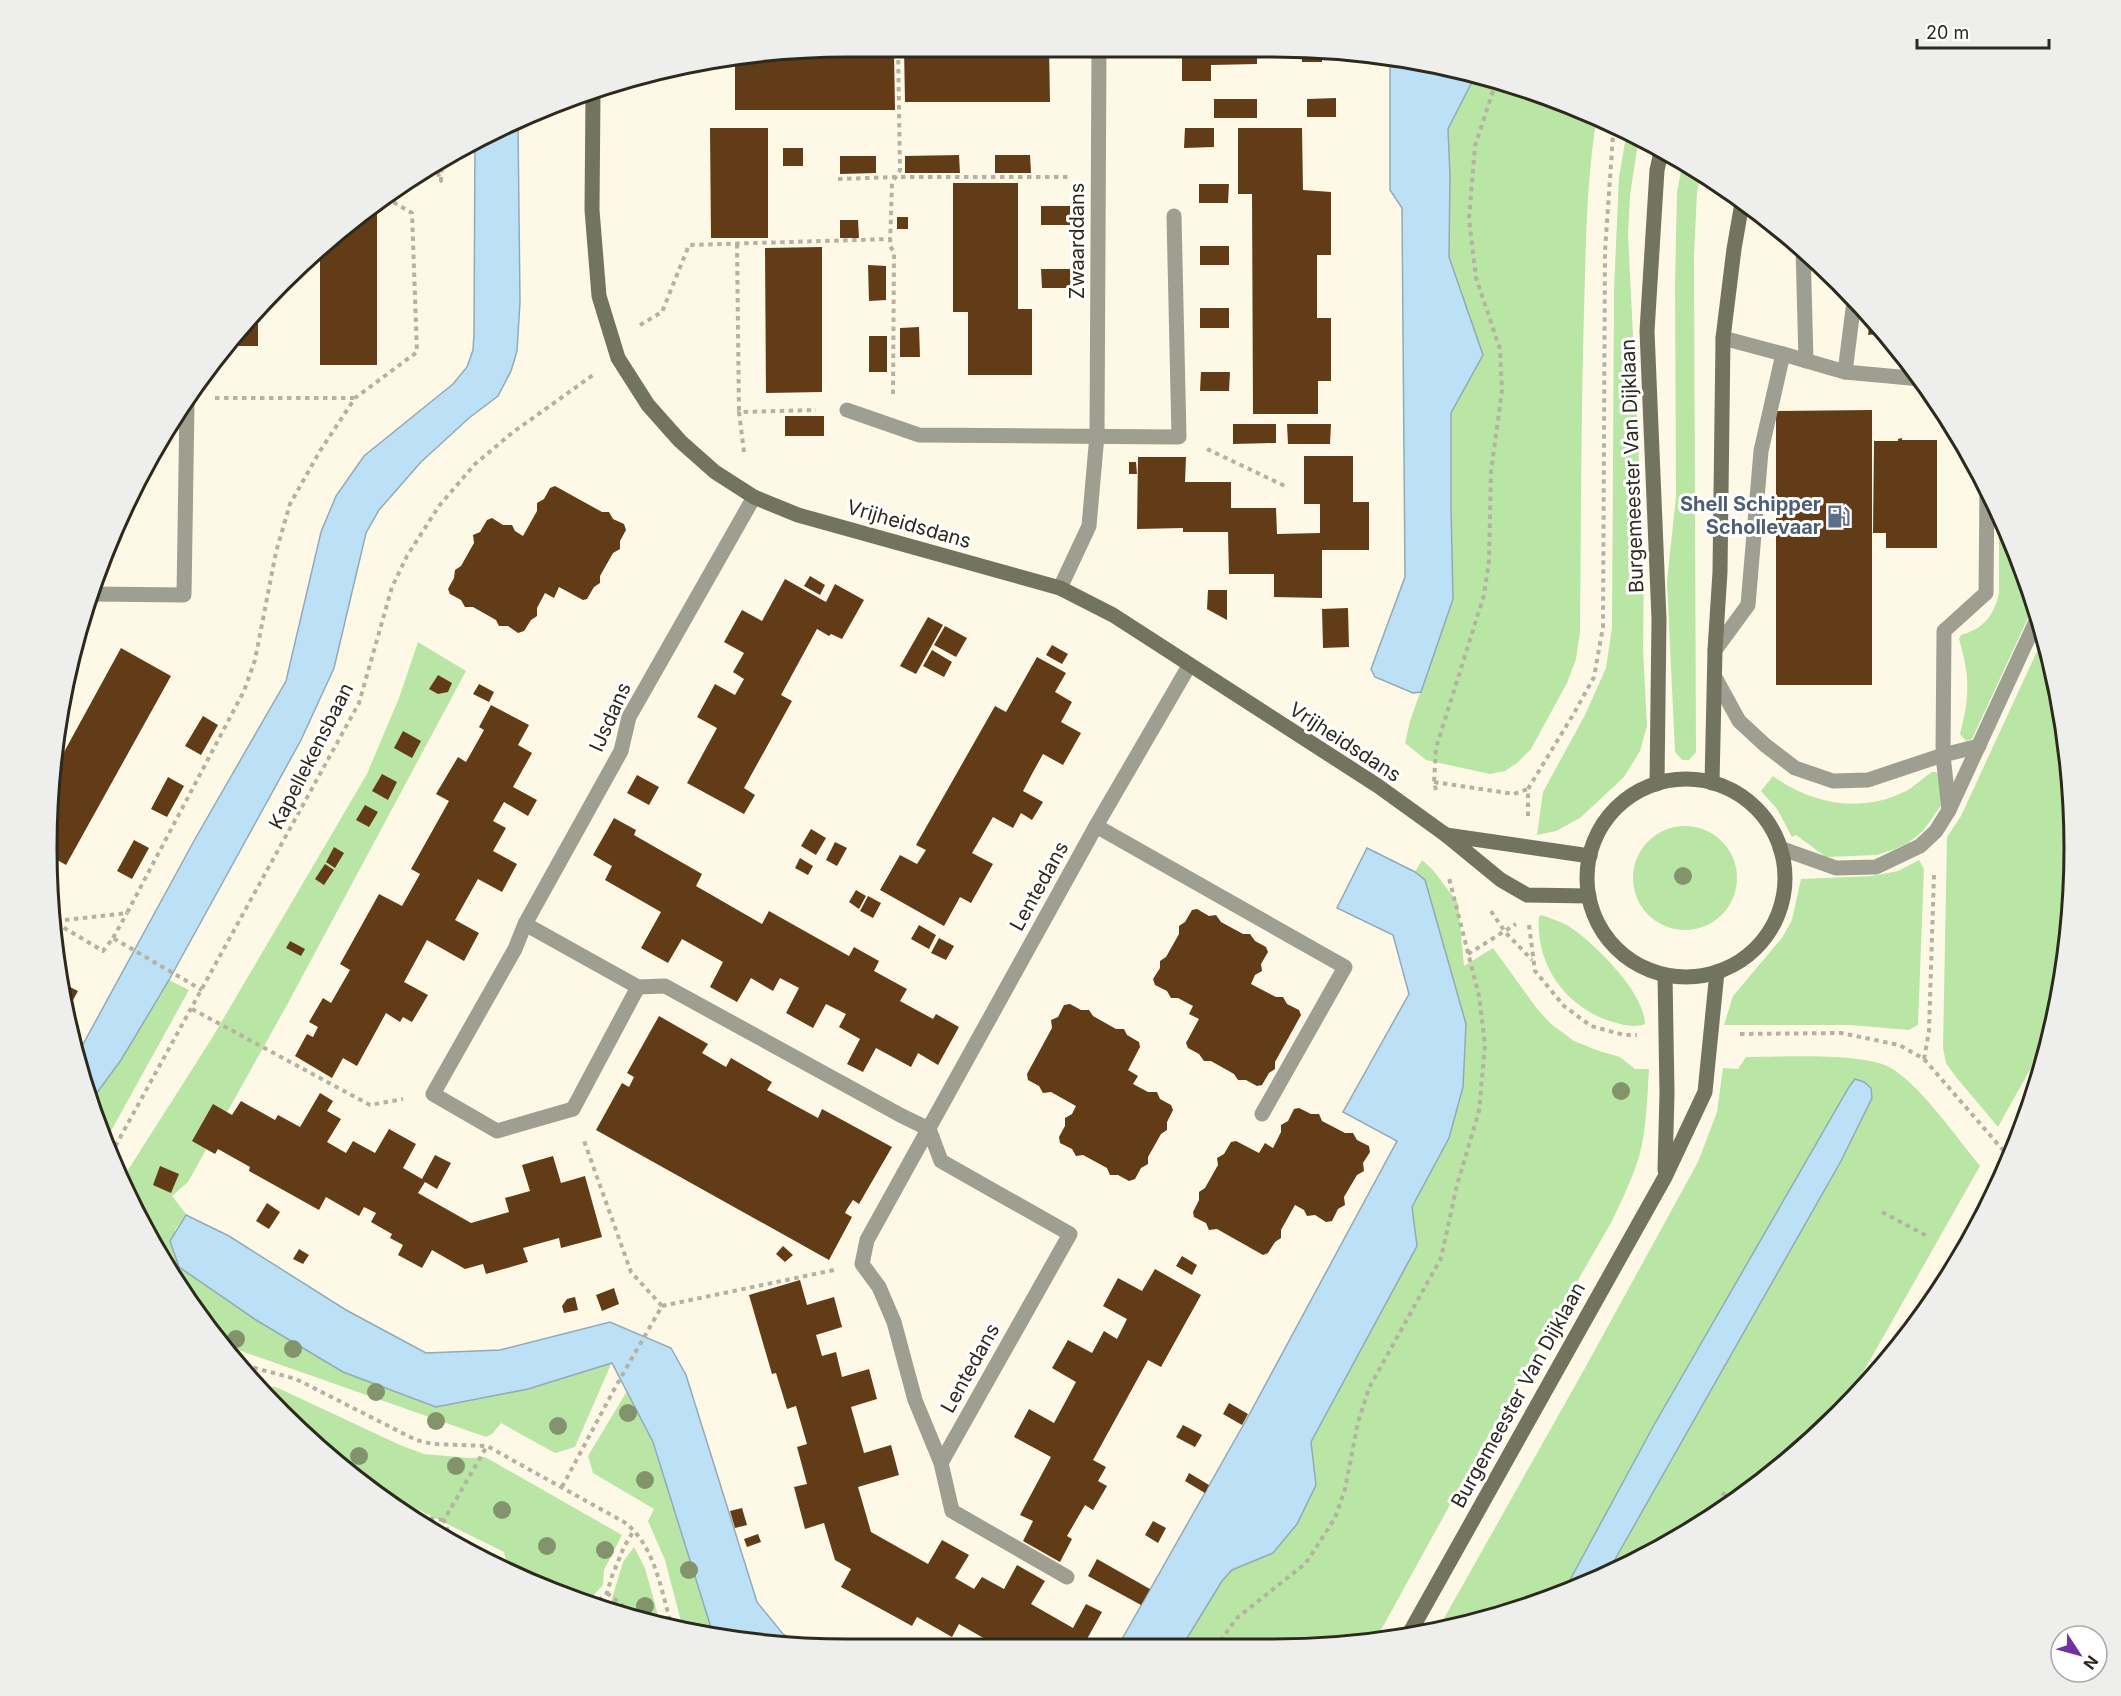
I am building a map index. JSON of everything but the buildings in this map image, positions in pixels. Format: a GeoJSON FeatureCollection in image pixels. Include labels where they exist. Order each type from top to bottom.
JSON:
{"type":"FeatureCollection","features":[{"type":"Feature","properties":{"kind":"street","name":"Zwaarddans"},"geometry":{"type":"LineString","coordinates":[[1060,588],[1089,526],[1097,435],[1099,57]]}},
{"type":"Feature","properties":{"kind":"street","name":"Vrijheidsdans"},"geometry":{"type":"LineString","coordinates":[[593,99],[592,210],[599,296],[618,358],[648,405],[680,441],[715,472],[754,497],[798,515],[1060,588],[1113,615],[1378,786],[1501,880],[1527,895],[1589,896]]}},
{"type":"Feature","properties":{"kind":"street","name":"Burgemeester Van Dijklaan"},"geometry":{"type":"LineString","coordinates":[[1657,784],[1659,619],[1647,331],[1657,170],[1660,158]]}},
{"type":"Feature","properties":{"kind":"street"},"geometry":{"type":"LineString","coordinates":[[1712,783],[1715,650],[1720,572],[1723,338],[1741,210]]}},
{"type":"Feature","properties":{"kind":"street"},"geometry":{"type":"LineString","coordinates":[[847,410],[919,435],[1179,437],[1174,216]]}},
{"type":"Feature","properties":{"kind":"street"},"geometry":{"type":"LineString","coordinates":[[1803,261],[1806,361]]}},
{"type":"Feature","properties":{"kind":"street"},"geometry":{"type":"LineString","coordinates":[[1845,372],[1853,310]]}},
{"type":"Feature","properties":{"kind":"street"},"geometry":{"type":"LineString","coordinates":[[1723,338],[1845,372],[1909,378]]}},
{"type":"Feature","properties":{"kind":"street"},"geometry":{"type":"LineString","coordinates":[[1715,650],[1748,605],[1761,451],[1783,354]]}},
{"type":"Feature","properties":{"kind":"street"},"geometry":{"type":"LineString","coordinates":[[99,594],[184,596],[187,414]]}},
{"type":"Feature","properties":{"kind":"street","name":"IJsdans"},"geometry":{"type":"LineString","coordinates":[[433,1094],[515,949],[525,924],[621,751],[629,717],[754,497]]}},
{"type":"Feature","properties":{"kind":"street"},"geometry":{"type":"LineString","coordinates":[[1949,810],[1943,756],[1944,631],[1986,593],[1987,508]]}},
{"type":"Feature","properties":{"kind":"street"},"geometry":{"type":"LineString","coordinates":[[1780,848],[1836,868],[1876,867],[1920,846],[1936,831],[1949,810],[2033,629]]}},
{"type":"Feature","properties":{"kind":"street","name":"Lentedans"},"geometry":{"type":"LineString","coordinates":[[1067,1577],[952,1511],[941,1463],[915,1400],[894,1322],[879,1287],[862,1264],[867,1240],[1096,826],[1189,666]]}},
{"type":"Feature","properties":{"kind":"street"},"geometry":{"type":"LineString","coordinates":[[1716,680],[1739,721],[1765,745],[1795,768],[1833,781],[1868,780],[1980,746]]}},
{"type":"Feature","properties":{"kind":"street"},"geometry":{"type":"LineString","coordinates":[[1690,780],[1712,783],[1736,793],[1758,810],[1775,835],[1780,848],[1785,879],[1782,903],[1774,925],[1751,954],[1735,965],[1717,972],[1686,977],[1665,975],[1645,968],[1626,957],[1612,944],[1598,921],[1589,896],[1590,856],[1597,836],[1608,818],[1630,797],[1657,784],[1690,780]]}},
{"type":"Feature","properties":{"kind":"street"},"geometry":{"type":"LineString","coordinates":[[1096,826],[1345,967],[1262,1114]]}},
{"type":"Feature","properties":{"kind":"street","name":"Vrijheidsdans"},"geometry":{"type":"LineString","coordinates":[[1446,836],[1590,856]]}},
{"type":"Feature","properties":{"kind":"street"},"geometry":{"type":"LineString","coordinates":[[525,924],[638,987],[665,986],[929,1129]]}},
{"type":"Feature","properties":{"kind":"street","name":"Burgemeester Van Dijklaan"},"geometry":{"type":"LineString","coordinates":[[1413,1626],[1665,1177],[1705,1092],[1717,972]]}},
{"type":"Feature","properties":{"kind":"street","name":"Burgemeester Van Dijklaan"},"geometry":{"type":"LineString","coordinates":[[1665,975],[1667,1094],[1665,1177]]}},
{"type":"Feature","properties":{"kind":"street"},"geometry":{"type":"LineString","coordinates":[[433,1094],[496,1131],[573,1108],[638,987]]}},
{"type":"Feature","properties":{"kind":"street","name":"Lentedans"},"geometry":{"type":"LineString","coordinates":[[929,1129],[941,1161],[1070,1234],[941,1463]]}},
{"type":"Feature","properties":{"kind":"path"},"geometry":{"type":"LineString","coordinates":[[893,426],[894,252],[890,246],[892,183],[900,170],[898,57]]}},
{"type":"Feature","properties":{"kind":"path"},"geometry":{"type":"LineString","coordinates":[[1222,1639],[1237,1618],[1306,1563],[1335,1518],[1345,1489],[1358,1422],[1370,1388],[1441,1258],[1457,1185],[1479,1110],[1485,1045],[1479,996],[1449,879],[1446,836],[1434,782],[1436,748],[1484,595],[1489,561],[1491,471],[1502,391],[1500,349],[1476,278],[1469,219],[1475,146],[1494,89]]}},
{"type":"Feature","properties":{"kind":"path"},"geometry":{"type":"LineString","coordinates":[[437,172],[441,181],[441,170]]}},
{"type":"Feature","properties":{"kind":"path"},"geometry":{"type":"LineString","coordinates":[[838,179],[1098,177]]}},
{"type":"Feature","properties":{"kind":"path"},"geometry":{"type":"LineString","coordinates":[[61,925],[103,951],[113,938],[244,691],[255,660],[276,552],[290,504],[320,451],[355,398],[417,352],[412,213],[392,202]]}},
{"type":"Feature","properties":{"kind":"path"},"geometry":{"type":"LineString","coordinates":[[618,358],[635,328],[662,312],[688,245],[891,239]]}},
{"type":"Feature","properties":{"kind":"path"},"geometry":{"type":"LineString","coordinates":[[737,244],[739,411],[745,467],[754,497]]}},
{"type":"Feature","properties":{"kind":"path","name":"Kapellekensbaan"},"geometry":{"type":"LineString","coordinates":[[115,1146],[359,704],[392,587],[407,556],[439,506],[475,464],[512,434],[618,358]]}},
{"type":"Feature","properties":{"kind":"path"},"geometry":{"type":"LineString","coordinates":[[204,398],[355,398]]}},
{"type":"Feature","properties":{"kind":"path"},"geometry":{"type":"LineString","coordinates":[[739,411],[847,410]]}},
{"type":"Feature","properties":{"kind":"path"},"geometry":{"type":"LineString","coordinates":[[1179,437],[1287,487]]}},
{"type":"Feature","properties":{"kind":"path"},"geometry":{"type":"LineString","coordinates":[[1378,786],[1434,782],[1515,794],[1528,789]]}},
{"type":"Feature","properties":{"kind":"path"},"geometry":{"type":"LineString","coordinates":[[1924,1059],[1929,1031],[1936,831]]}},
{"type":"Feature","properties":{"kind":"path"},"geometry":{"type":"LineString","coordinates":[[61,921],[127,913]]}},
{"type":"Feature","properties":{"kind":"path"},"geometry":{"type":"LineString","coordinates":[[1468,954],[1520,921]]}},
{"type":"Feature","properties":{"kind":"path"},"geometry":{"type":"LineString","coordinates":[[113,938],[202,990]]}},
{"type":"Feature","properties":{"kind":"path"},"geometry":{"type":"LineString","coordinates":[[192,1009],[370,1105],[433,1094]]}},
{"type":"Feature","properties":{"kind":"path"},"geometry":{"type":"LineString","coordinates":[[573,1108],[631,1272],[662,1306]]}},
{"type":"Feature","properties":{"kind":"path"},"geometry":{"type":"LineString","coordinates":[[1882,1212],[1927,1236]]}},
{"type":"Feature","properties":{"kind":"path"},"geometry":{"type":"LineString","coordinates":[[662,1306],[862,1264]]}},
{"type":"Feature","properties":{"kind":"path"},"geometry":{"type":"LineString","coordinates":[[561,1487],[662,1306]]}},
{"type":"Feature","properties":{"kind":"path"},"geometry":{"type":"LineString","coordinates":[[250,1367],[296,1379],[416,1440],[434,1444],[487,1446],[634,1530],[647,1549],[654,1566],[669,1618]]}},
{"type":"Feature","properties":{"kind":"path"},"geometry":{"type":"LineString","coordinates":[[448,1530],[444,1520],[487,1446]]}},
{"type":"Feature","properties":{"kind":"path"},"geometry":{"type":"LineString","coordinates":[[1722,1493],[1727,1496]]}},
{"type":"Feature","properties":{"kind":"path"},"geometry":{"type":"LineString","coordinates":[[429,1518],[444,1520]]}},
{"type":"Feature","properties":{"kind":"path"},"geometry":{"type":"LineString","coordinates":[[600,1599],[607,1593],[624,1547],[634,1530]]}},
{"type":"Feature","properties":{"kind":"path"},"geometry":{"type":"LineString","coordinates":[[607,1593],[623,1606]]}},
{"type":"Feature","properties":{"kind":"green space"},"geometry":{"type":"Polygon","coordinates":[[[1472,83],[1527,99],[1596,126],[1586,238],[1580,632],[1576,659],[1567,683],[1531,749],[1505,771],[1490,774],[1426,760],[1405,743],[1410,721],[1453,599],[1451,413],[1483,355],[1449,257],[1448,129],[1472,83]]]}},
{"type":"Feature","properties":{"kind":"green space"},"geometry":{"type":"Polygon","coordinates":[[[1625,140],[1638,147],[1630,195],[1628,234],[1644,561],[1643,649],[1647,726],[1640,751],[1624,777],[1580,818],[1556,831],[1537,835],[1543,792],[1585,715],[1606,668],[1612,627],[1614,289],[1619,177],[1625,140]]]}},
{"type":"Feature","properties":{"kind":"green space"},"geometry":{"type":"Polygon","coordinates":[[[1681,171],[1699,182],[1694,256],[1696,752],[1689,760],[1682,760],[1675,752],[1667,582],[1676,496],[1677,192],[1681,171]]]}},
{"type":"Feature","properties":{"kind":"green space"},"geometry":{"type":"Polygon","coordinates":[[[1999,534],[2029,616],[1972,739],[1966,741],[1960,734],[1966,708],[1967,676],[1959,639],[1961,635],[1976,629],[1991,615],[1999,593],[1999,534]]]}},
{"type":"Feature","properties":{"kind":"green space"},"geometry":{"type":"Polygon","coordinates":[[[418,642],[466,671],[287,1005],[188,1182],[172,1196],[186,1214],[175,1230],[179,1267],[256,1320],[343,1372],[436,1407],[528,1389],[612,1362],[575,1447],[555,1453],[501,1423],[492,1434],[486,1437],[236,1349],[190,1287],[163,1244],[127,1172],[212,1038],[367,774],[399,698],[418,642]]]}},
{"type":"Feature","properties":{"kind":"green space"},"geometry":{"type":"Polygon","coordinates":[[[2038,649],[2049,694],[2062,796],[2064,848],[2062,900],[2049,1002],[2037,1053],[1998,1127],[1946,1063],[1943,1048],[1947,837],[1961,816],[2038,649]]]}},
{"type":"Feature","properties":{"kind":"green space"},"geometry":{"type":"Polygon","coordinates":[[[1932,772],[1938,774],[1942,804],[1923,831],[1908,843],[1877,855],[1826,857],[1796,835],[1792,837],[1777,809],[1761,791],[1773,776],[1788,786],[1820,799],[1854,804],[1889,798],[1913,787],[1932,772]]]}},
{"type":"Feature","properties":{"kind":"green space"},"geometry":{"type":"Polygon","coordinates":[[[1685,826],[1705,830],[1722,841],[1733,858],[1737,878],[1733,898],[1722,915],[1705,926],[1685,930],[1665,926],[1648,915],[1637,898],[1633,878],[1637,858],[1648,841],[1665,830],[1685,826]]]}},
{"type":"Feature","properties":{"kind":"green space"},"geometry":{"type":"Polygon","coordinates":[[[1422,860],[1433,870],[1458,903],[1464,966],[1493,948],[1538,1010],[1551,1024],[1574,1041],[1620,1057],[1635,1069],[1649,1069],[1645,1124],[1639,1157],[1612,1221],[1483,1445],[1380,1631],[1325,1637],[1187,1639],[1222,1581],[1232,1570],[1273,1553],[1316,1485],[1311,1442],[1417,1246],[1412,1207],[1449,1138],[1463,1087],[1466,1024],[1425,880],[1415,872],[1422,860]]]}},
{"type":"Feature","properties":{"kind":"green space"},"geometry":{"type":"Polygon","coordinates":[[[1919,860],[1924,869],[1918,1025],[1909,1030],[1850,1025],[1724,1025],[1733,996],[1782,938],[1792,920],[1801,879],[1872,876],[1898,871],[1919,860]]]}},
{"type":"Feature","properties":{"kind":"green space"},"geometry":{"type":"Polygon","coordinates":[[[1541,915],[1567,925],[1603,955],[1627,983],[1643,1012],[1645,1024],[1625,1025],[1596,1016],[1568,996],[1557,983],[1542,952],[1539,935],[1541,915]]]}},
{"type":"Feature","properties":{"kind":"green space"},"geometry":{"type":"Polygon","coordinates":[[[169,980],[189,990],[110,1132],[96,1094],[121,1060],[169,980]]]}},
{"type":"Feature","properties":{"kind":"green space"},"geometry":{"type":"Polygon","coordinates":[[[1746,1057],[1842,1057],[1879,1063],[1891,1068],[1914,1087],[1950,1127],[1980,1166],[1859,1379],[1795,1443],[1755,1476],[1668,1533],[1614,1561],[1841,1161],[1849,1087],[1654,1425],[1569,1582],[1527,1597],[1443,1620],[1698,1162],[1717,1112],[1723,1068],[1738,1069],[1746,1057]]]}},
{"type":"Feature","properties":{"kind":"green space"},"geometry":{"type":"Polygon","coordinates":[[[268,1385],[424,1454],[485,1457],[622,1535],[604,1570],[603,1585],[593,1596],[545,1579],[506,1561],[504,1552],[421,1511],[366,1476],[326,1443],[268,1385]]]}},
{"type":"Feature","properties":{"kind":"green space"},"geometry":{"type":"Polygon","coordinates":[[[627,1391],[653,1442],[711,1627],[681,1621],[665,1560],[648,1521],[654,1509],[593,1473],[588,1456],[627,1391]]]}},
{"type":"Feature","properties":{"kind":"green space"},"geometry":{"type":"Polygon","coordinates":[[[634,1547],[645,1568],[658,1616],[611,1602],[623,1562],[634,1547]]]}},
{"type":"Feature","properties":{"kind":"water"},"geometry":{"type":"Polygon","coordinates":[[[1390,66],[1472,83],[1448,129],[1449,257],[1483,355],[1451,413],[1453,599],[1421,692],[1413,693],[1375,677],[1371,669],[1405,577],[1402,208],[1390,190],[1390,66]]]}},
{"type":"Feature","properties":{"kind":"water"},"geometry":{"type":"Polygon","coordinates":[[[518,130],[520,302],[517,351],[511,371],[498,396],[469,418],[421,462],[379,510],[366,533],[334,668],[301,740],[169,980],[121,1060],[96,1094],[82,1046],[195,839],[286,681],[321,532],[336,496],[364,456],[453,384],[467,367],[473,350],[475,151],[518,130]]]}},
{"type":"Feature","properties":{"kind":"water"},"geometry":{"type":"Polygon","coordinates":[[[1367,848],[1415,872],[1425,880],[1466,1024],[1463,1087],[1449,1138],[1412,1207],[1417,1246],[1311,1442],[1316,1485],[1297,1524],[1273,1553],[1232,1570],[1222,1581],[1187,1639],[1122,1639],[1249,1415],[1397,1141],[1343,1112],[1409,994],[1393,935],[1337,908],[1367,848]]]}},
{"type":"Feature","properties":{"kind":"water"},"geometry":{"type":"Polygon","coordinates":[[[1855,1079],[1864,1082],[1871,1088],[1872,1098],[1841,1161],[1614,1561],[1569,1582],[1654,1425],[1855,1079]]]}},
{"type":"Feature","properties":{"kind":"water"},"geometry":{"type":"Polygon","coordinates":[[[186,1215],[229,1236],[346,1310],[426,1353],[500,1350],[610,1322],[671,1348],[686,1375],[757,1602],[787,1636],[711,1627],[653,1442],[612,1363],[528,1389],[436,1407],[343,1372],[256,1320],[179,1267],[170,1241],[186,1215]]]}},
{"type":"Feature","properties":{"kind":"place","name":"Shell Schipper Schollevaar"},"geometry":{"type":"Point","coordinates":[1839,516]}}]}
